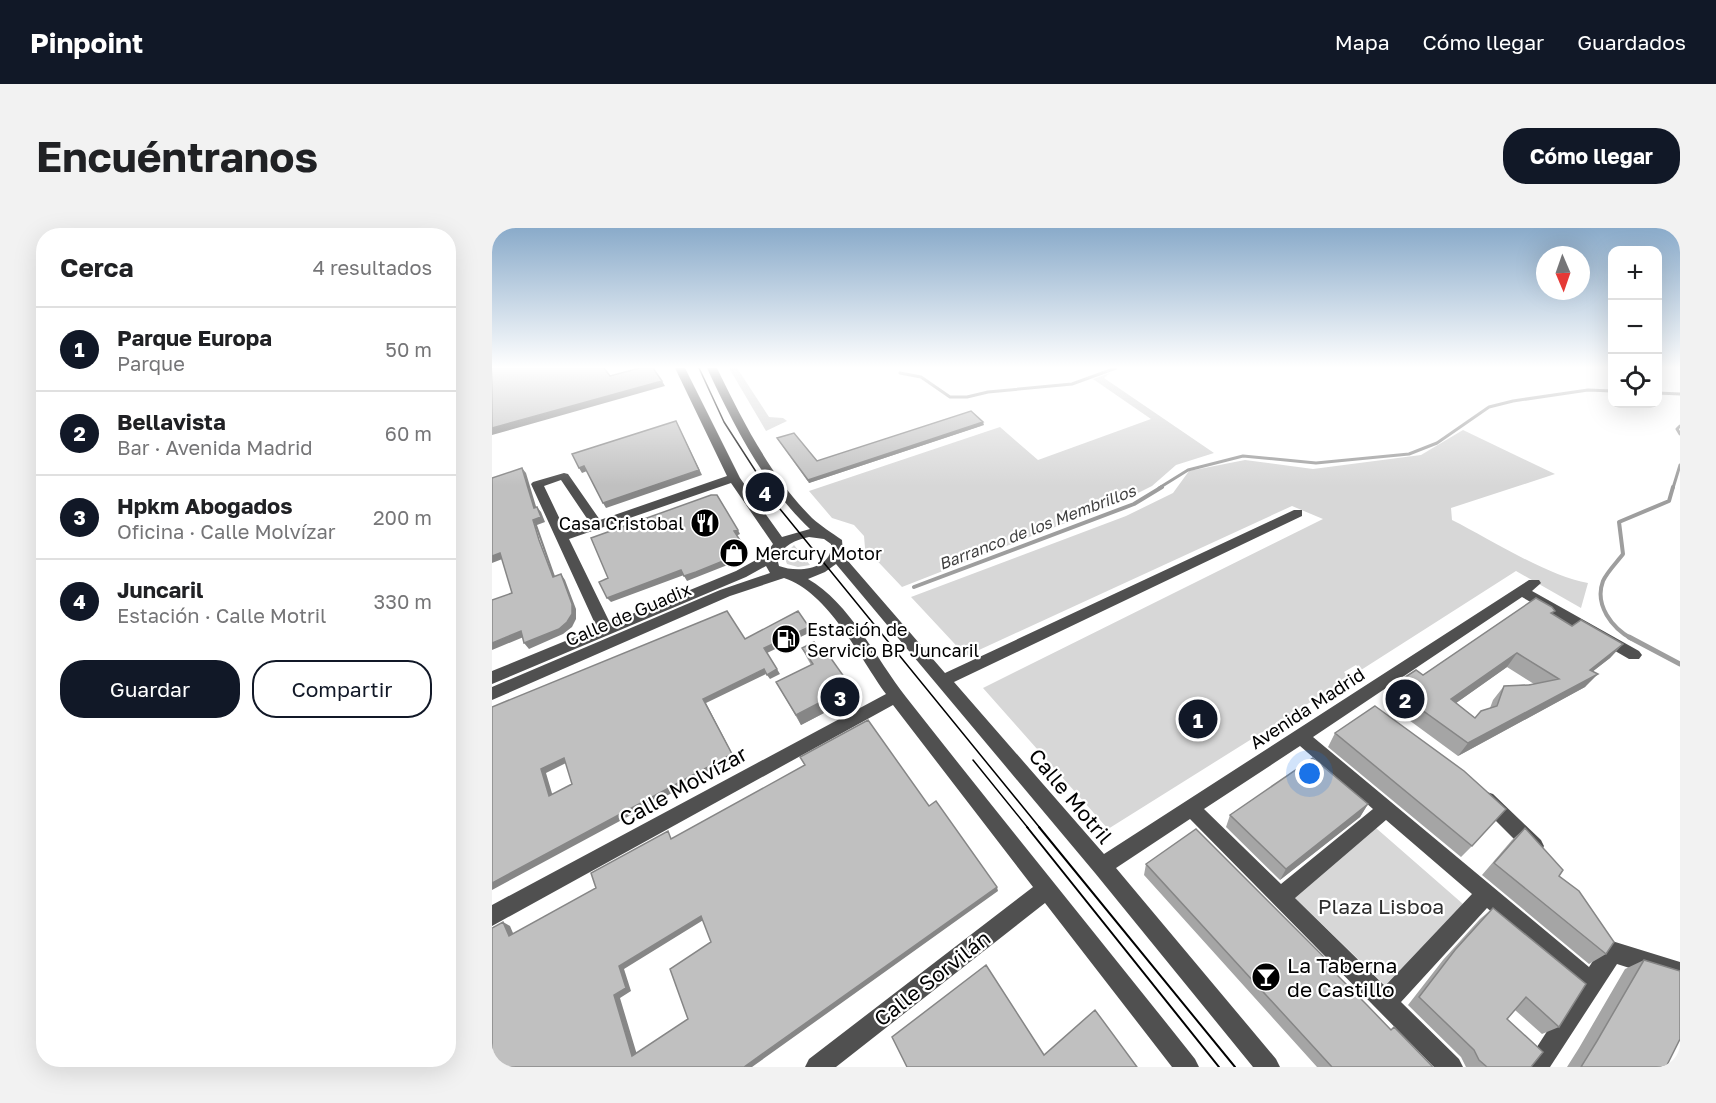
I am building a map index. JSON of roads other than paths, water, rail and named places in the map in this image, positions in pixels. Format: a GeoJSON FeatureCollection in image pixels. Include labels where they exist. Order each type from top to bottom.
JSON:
{"type":"FeatureCollection","features":[{"type":"Feature","properties":{"kind":"street"},"geometry":{"type":"LineString","coordinates":[[698,407],[734,478],[780,544]]}},
{"type":"Feature","properties":{"kind":"street"},"geometry":{"type":"LineString","coordinates":[[732,407],[765,462],[808,520],[822,533]]}},
{"type":"Feature","properties":{"kind":"street"},"geometry":{"type":"LineString","coordinates":[[597,525],[564,476],[537,484],[606,631]]}},
{"type":"Feature","properties":{"kind":"street"},"geometry":{"type":"LineString","coordinates":[[563,537],[734,478]]}},
{"type":"Feature","properties":{"kind":"street"},"geometry":{"type":"LineString","coordinates":[[944,681],[1298,513]]}},
{"type":"Feature","properties":{"kind":"street"},"geometry":{"type":"LineString","coordinates":[[822,533],[798,535],[780,544],[770,558],[773,569],[806,582],[823,597],[896,696],[1187,1067]]}},
{"type":"Feature","properties":{"kind":"street","name":"Calle Motril"},"geometry":{"type":"LineString","coordinates":[[822,533],[838,541],[840,547],[838,555],[842,563],[1102,866],[1268,1067]]}},
{"type":"Feature","properties":{"kind":"street","name":"Calle de Guadix"},"geometry":{"type":"LineString","coordinates":[[492,694],[725,593],[787,575],[807,575],[824,569],[838,555]]}},
{"type":"Feature","properties":{"kind":"street","name":"Calle de Guadix"},"geometry":{"type":"LineString","coordinates":[[492,678],[741,574],[770,558]]}},
{"type":"Feature","properties":{"kind":"street","name":"Avenida Madrid"},"geometry":{"type":"LineString","coordinates":[[1102,866],[1528,587],[1634,655]]}},
{"type":"Feature","properties":{"kind":"street","name":"Calle Molvízar"},"geometry":{"type":"LineString","coordinates":[[492,916],[896,696]]}},
{"type":"Feature","properties":{"kind":"street"},"geometry":{"type":"LineString","coordinates":[[1359,697],[1377,711]]}},
{"type":"Feature","properties":{"kind":"street"},"geometry":{"type":"LineString","coordinates":[[1300,736],[1592,983]]}},
{"type":"Feature","properties":{"kind":"street"},"geometry":{"type":"LineString","coordinates":[[1473,788],[1543,857]]}},
{"type":"Feature","properties":{"kind":"street"},"geometry":{"type":"LineString","coordinates":[[1191,808],[1451,1067]]}},
{"type":"Feature","properties":{"kind":"street"},"geometry":{"type":"LineString","coordinates":[[1281,897],[1386,809]]}},
{"type":"Feature","properties":{"kind":"street","name":"Calle Sorvilán"},"geometry":{"type":"LineString","coordinates":[[817,1067],[1047,889]]}},
{"type":"Feature","properties":{"kind":"street"},"geometry":{"type":"LineString","coordinates":[[1386,1002],[1486,894]]}},
{"type":"Feature","properties":{"kind":"street"},"geometry":{"type":"LineString","coordinates":[[1536,1067],[1592,983],[1606,943],[1680,973]]}},
{"type":"Feature","properties":{"kind":"waterway","name":"Barranco de los Membrillos"},"geometry":{"type":"LineString","coordinates":[[1159,488],[1188,470],[1243,456],[1316,463],[1409,454],[1437,443],[1489,407]]}},
{"type":"Feature","properties":{"kind":"waterway"},"geometry":{"type":"LineString","coordinates":[[1680,426],[1677,429],[1680,434]]}},
{"type":"Feature","properties":{"kind":"waterway"},"geometry":{"type":"LineString","coordinates":[[1673,488],[1680,465]]}},
{"type":"Feature","properties":{"kind":"waterway","name":"Barranco de los Membrillos"},"geometry":{"type":"LineString","coordinates":[[914,587],[1134,504],[1162,487]]}},
{"type":"Feature","properties":{"kind":"waterway"},"geometry":{"type":"LineString","coordinates":[[1630,637],[1612,622],[1601,599],[1603,581],[1623,554],[1619,522],[1669,501],[1673,487]]}},
{"type":"Feature","properties":{"kind":"waterway"},"geometry":{"type":"LineString","coordinates":[[1630,637],[1680,664]]}},
{"type":"Feature","properties":{"kind":"tram line"},"geometry":{"type":"LineString","coordinates":[[717,407],[724,422],[780,509],[1040,828]]}},
{"type":"Feature","properties":{"kind":"tram line"},"geometry":{"type":"LineString","coordinates":[[973,760],[1028,828]]}},
{"type":"Feature","properties":{"kind":"tram line"},"geometry":{"type":"LineString","coordinates":[[1027,827],[1219,1067]]}},
{"type":"Feature","properties":{"kind":"tram line"},"geometry":{"type":"LineString","coordinates":[[1039,827],[1235,1067]]}},
{"type":"Feature","properties":{"kind":"place","name":"Juncaril"},"geometry":{"type":"Point","coordinates":[765,492]}},
{"type":"Feature","properties":{"kind":"place","name":"Casa Cristobal"},"geometry":{"type":"Point","coordinates":[705,523]}},
{"type":"Feature","properties":{"kind":"place","name":"Mercury Motor"},"geometry":{"type":"Point","coordinates":[734,553]}},
{"type":"Feature","properties":{"kind":"place","name":"Estación de Servicio BP Juncaril"},"geometry":{"type":"Point","coordinates":[786,639]}},
{"type":"Feature","properties":{"kind":"place","name":"Hpkm Abogados"},"geometry":{"type":"Point","coordinates":[840,697]}},
{"type":"Feature","properties":{"kind":"place","name":"Bellavista"},"geometry":{"type":"Point","coordinates":[1405,699]}},
{"type":"Feature","properties":{"kind":"place","name":"Parque Europa"},"geometry":{"type":"Point","coordinates":[1198,719]}},
{"type":"Feature","properties":{"kind":"place","name":"La Taberna de Castillo"},"geometry":{"type":"Point","coordinates":[1266,977]}},
{"type":"Feature","properties":{"kind":"park label","name":"Plaza Lisboa"},"geometry":{"type":"Point","coordinates":[1381,906]}}]}
